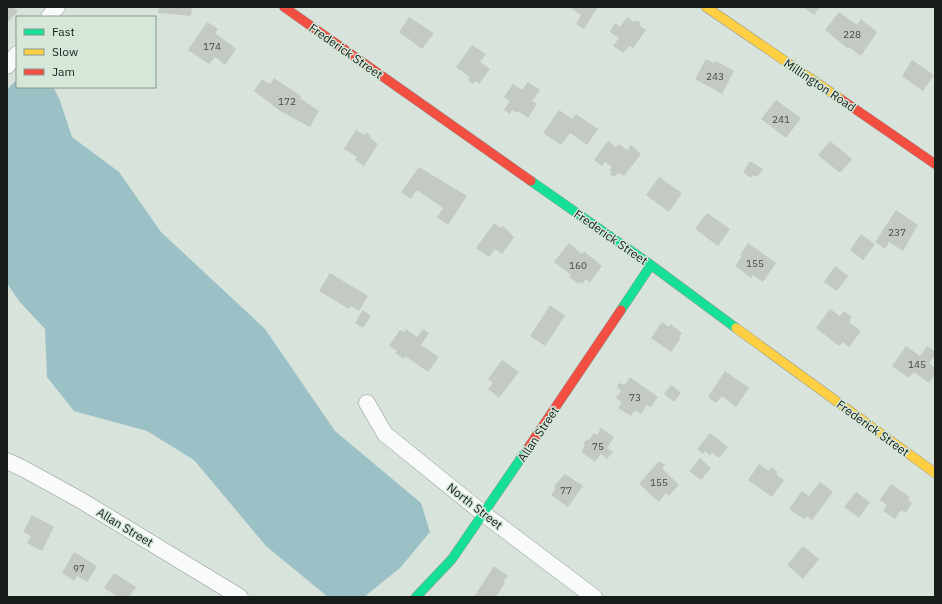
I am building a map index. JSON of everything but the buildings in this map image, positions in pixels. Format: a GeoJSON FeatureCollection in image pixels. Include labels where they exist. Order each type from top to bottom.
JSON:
{"type":"FeatureCollection","features":[{"type":"Feature","properties":{"kind":"street"},"geometry":{"type":"LineString","coordinates":[[50,16],[57,7]]}},
{"type":"Feature","properties":{"kind":"street","name":"Frederick Street"},"geometry":{"type":"LineString","coordinates":[[284,7],[651,265],[774,357],[935,473]]}},
{"type":"Feature","properties":{"kind":"street","name":"Millington Road"},"geometry":{"type":"LineString","coordinates":[[706,7],[935,164]]}},
{"type":"Feature","properties":{"kind":"street"},"geometry":{"type":"LineString","coordinates":[[7,66],[16,55]]}},
{"type":"Feature","properties":{"kind":"street","name":"Allan Street"},"geometry":{"type":"LineString","coordinates":[[416,597],[452,559],[484,514],[651,265]]}},
{"type":"Feature","properties":{"kind":"street","name":"North Street"},"geometry":{"type":"LineString","coordinates":[[367,403],[385,434],[484,514],[594,597]]}},
{"type":"Feature","properties":{"kind":"street","name":"Allan Street"},"geometry":{"type":"LineString","coordinates":[[7,461],[82,501],[240,597]]}},
{"type":"Feature","properties":{"kind":"water"},"geometry":{"type":"Polygon","coordinates":[[[16,81],[16,88],[54,88],[59,98],[72,137],[119,172],[161,232],[265,329],[335,431],[421,503],[430,532],[400,568],[364,597],[328,597],[266,546],[194,460],[147,431],[74,411],[47,377],[45,329],[19,301],[7,283],[7,89],[16,81]]]}},
{"type":"Feature","properties":{"kind":"traffic: fast"},"geometry":{"type":"LineString","coordinates":[[531,181],[651,265],[736,328]]}},
{"type":"Feature","properties":{"kind":"traffic: fast"},"geometry":{"type":"LineString","coordinates":[[621,310],[651,265]]}},
{"type":"Feature","properties":{"kind":"traffic: fast"},"geometry":{"type":"LineString","coordinates":[[416,597],[452,559],[528,448]]}},
{"type":"Feature","properties":{"kind":"traffic: slow"},"geometry":{"type":"LineString","coordinates":[[706,7],[842,100]]}},
{"type":"Feature","properties":{"kind":"traffic: slow"},"geometry":{"type":"LineString","coordinates":[[736,328],[935,473]]}},
{"type":"Feature","properties":{"kind":"traffic: jam"},"geometry":{"type":"LineString","coordinates":[[284,7],[531,181]]}},
{"type":"Feature","properties":{"kind":"traffic: jam"},"geometry":{"type":"LineString","coordinates":[[842,100],[935,164]]}},
{"type":"Feature","properties":{"kind":"traffic: jam"},"geometry":{"type":"LineString","coordinates":[[528,448],[621,310]]}}]}
